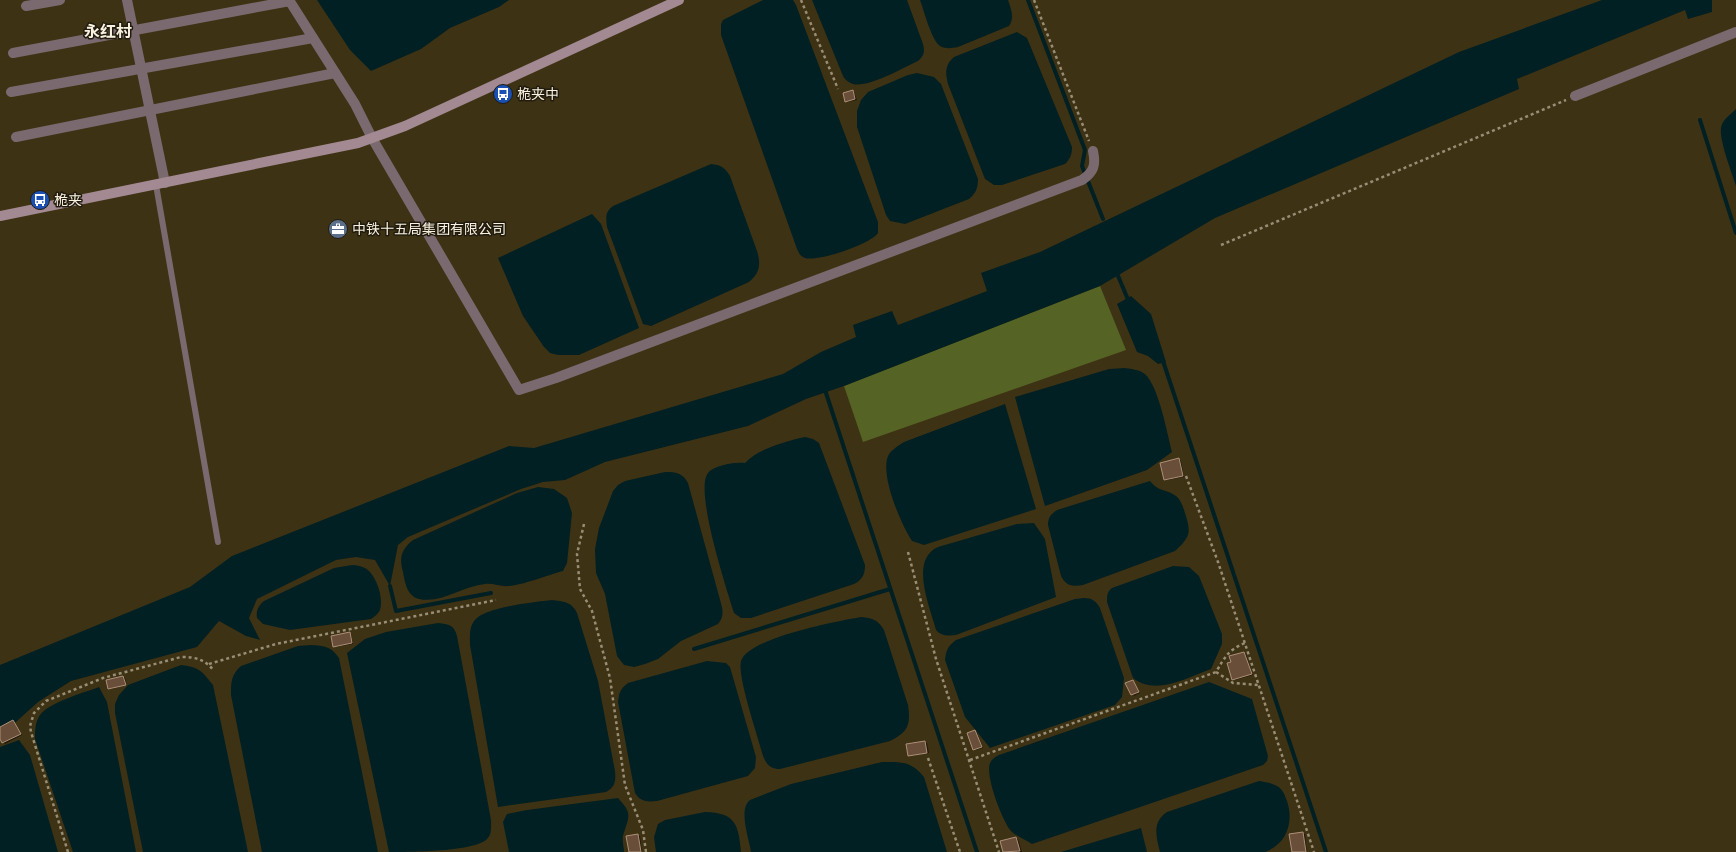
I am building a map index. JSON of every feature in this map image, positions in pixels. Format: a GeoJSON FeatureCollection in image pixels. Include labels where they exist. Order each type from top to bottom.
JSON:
{"type":"FeatureCollection","features":[{"type":"Feature","properties":{"kind":"street"},"geometry":{"type":"LineString","coordinates":[[26,6],[60,0]]}},
{"type":"Feature","properties":{"kind":"street"},"geometry":{"type":"LineString","coordinates":[[127,0],[149,111],[160,184]]}},
{"type":"Feature","properties":{"kind":"street"},"geometry":{"type":"LineString","coordinates":[[13,53],[289,0],[355,104],[372,138],[519,390],[564,375],[1082,180],[1090,174],[1094,168],[1095,160],[1092,151]]}},
{"type":"Feature","properties":{"kind":"street"},"geometry":{"type":"LineString","coordinates":[[0,216],[358,143],[405,126],[679,0]]}},
{"type":"Feature","properties":{"kind":"street"},"geometry":{"type":"LineString","coordinates":[[1575,96],[1736,32]]}},
{"type":"Feature","properties":{"kind":"street"},"geometry":{"type":"LineString","coordinates":[[12,92],[313,38]]}},
{"type":"Feature","properties":{"kind":"street"},"geometry":{"type":"LineString","coordinates":[[16,137],[335,73]]}},
{"type":"Feature","properties":{"kind":"lane"},"geometry":{"type":"LineString","coordinates":[[160,184],[218,542]]}},
{"type":"Feature","properties":{"kind":"path"},"geometry":{"type":"LineString","coordinates":[[801,0],[838,89]]}},
{"type":"Feature","properties":{"kind":"path"},"geometry":{"type":"LineString","coordinates":[[1034,0],[1092,151]]}},
{"type":"Feature","properties":{"kind":"path"},"geometry":{"type":"LineString","coordinates":[[1222,245],[1575,96]]}},
{"type":"Feature","properties":{"kind":"path"},"geometry":{"type":"LineString","coordinates":[[1186,476],[1218,562],[1314,852]]}},
{"type":"Feature","properties":{"kind":"path"},"geometry":{"type":"LineString","coordinates":[[584,524],[578,554],[580,589],[592,611],[610,678],[625,785],[644,830],[646,852]]}},
{"type":"Feature","properties":{"kind":"path"},"geometry":{"type":"LineString","coordinates":[[908,552],[936,659],[999,852]]}},
{"type":"Feature","properties":{"kind":"path"},"geometry":{"type":"LineString","coordinates":[[209,664],[276,644],[496,600]]}},
{"type":"Feature","properties":{"kind":"path"},"geometry":{"type":"LineString","coordinates":[[970,760],[1216,672],[1226,655],[1234,648],[1245,643]]}},
{"type":"Feature","properties":{"kind":"path"},"geometry":{"type":"LineString","coordinates":[[68,852],[30,732],[30,726],[34,713],[46,701],[103,678],[181,657],[196,658],[209,664],[214,671]]}},
{"type":"Feature","properties":{"kind":"path"},"geometry":{"type":"LineString","coordinates":[[1216,672],[1233,683],[1259,685]]}},
{"type":"Feature","properties":{"kind":"path"},"geometry":{"type":"LineString","coordinates":[[928,758],[960,852]]}},
{"type":"Feature","properties":{"kind":"green space"},"geometry":{"type":"Polygon","coordinates":[[[1100,286],[1126,350],[863,442],[844,386],[1100,286]]]}},
{"type":"Feature","properties":{"kind":"water"},"geometry":{"type":"Polygon","coordinates":[[[317,0],[509,0],[499,7],[450,28],[421,49],[371,71],[350,50],[317,0]]]}},
{"type":"Feature","properties":{"kind":"water"},"geometry":{"type":"Polygon","coordinates":[[[763,0],[793,0],[796,5],[878,222],[878,233],[873,237],[855,247],[832,255],[812,259],[805,258],[798,252],[721,35],[721,24],[723,20],[763,0]]]}},
{"type":"Feature","properties":{"kind":"water"},"geometry":{"type":"Polygon","coordinates":[[[812,0],[907,0],[923,44],[923,56],[918,61],[876,80],[867,83],[853,84],[846,80],[843,76],[812,0]]]}},
{"type":"Feature","properties":{"kind":"water"},"geometry":{"type":"Polygon","coordinates":[[[920,0],[1008,0],[1012,13],[1012,20],[1009,26],[958,47],[944,48],[938,45],[935,40],[920,0]]]}},
{"type":"Feature","properties":{"kind":"water"},"geometry":{"type":"Polygon","coordinates":[[[1602,0],[1712,0],[1712,12],[1688,19],[1685,10],[1517,79],[1519,89],[1215,218],[1100,286],[844,386],[806,399],[748,426],[605,462],[565,480],[543,482],[521,489],[408,537],[398,545],[390,586],[375,560],[356,557],[336,560],[257,599],[249,618],[260,640],[246,636],[219,621],[197,647],[71,681],[38,702],[6,731],[0,733],[0,665],[190,587],[232,556],[509,446],[534,448],[783,374],[821,352],[856,337],[853,325],[892,311],[898,325],[987,291],[981,273],[1040,252],[1459,52],[1602,0]]]}},
{"type":"Feature","properties":{"kind":"water"},"geometry":{"type":"Polygon","coordinates":[[[1017,32],[1027,38],[1072,147],[1072,152],[1065,164],[1002,185],[994,185],[985,179],[948,84],[946,69],[954,57],[1017,32]]]}},
{"type":"Feature","properties":{"kind":"water"},"geometry":{"type":"Polygon","coordinates":[[[917,73],[934,77],[941,84],[978,182],[975,192],[969,199],[905,224],[890,221],[886,215],[857,127],[857,111],[861,100],[868,92],[908,75],[917,73]]]}},
{"type":"Feature","properties":{"kind":"water"},"geometry":{"type":"Polygon","coordinates":[[[1736,109],[1736,186],[1724,148],[1721,128],[1723,122],[1736,109]]]}},
{"type":"Feature","properties":{"kind":"water"},"geometry":{"type":"Polygon","coordinates":[[[711,164],[722,167],[730,176],[757,251],[759,268],[753,279],[749,282],[651,326],[643,324],[607,227],[607,213],[613,206],[711,164]]]}},
{"type":"Feature","properties":{"kind":"water"},"geometry":{"type":"Polygon","coordinates":[[[592,214],[601,224],[639,328],[579,355],[558,355],[550,353],[544,347],[523,316],[498,258],[592,214]]]}},
{"type":"Feature","properties":{"kind":"water"},"geometry":{"type":"Polygon","coordinates":[[[1131,296],[1151,314],[1166,362],[1158,364],[1148,356],[1137,352],[1117,304],[1131,296]]]}},
{"type":"Feature","properties":{"kind":"water"},"geometry":{"type":"Polygon","coordinates":[[[1125,368],[1141,372],[1150,380],[1162,411],[1172,452],[1147,470],[1045,506],[1015,397],[1109,369],[1125,368]]]}},
{"type":"Feature","properties":{"kind":"water"},"geometry":{"type":"Polygon","coordinates":[[[1005,404],[1036,509],[924,545],[912,541],[897,512],[889,487],[886,465],[889,454],[904,442],[1005,404]]]}},
{"type":"Feature","properties":{"kind":"water"},"geometry":{"type":"Polygon","coordinates":[[[805,437],[813,439],[819,443],[865,565],[864,574],[859,581],[854,584],[751,618],[741,618],[734,613],[713,541],[705,499],[705,483],[708,473],[720,466],[745,463],[757,454],[781,443],[805,437]]]}},
{"type":"Feature","properties":{"kind":"water"},"geometry":{"type":"Polygon","coordinates":[[[665,472],[679,474],[684,477],[688,483],[722,607],[722,616],[718,624],[681,641],[658,659],[634,667],[624,665],[617,656],[605,594],[596,573],[595,549],[599,528],[613,491],[618,485],[625,481],[665,472]]]}},
{"type":"Feature","properties":{"kind":"water"},"geometry":{"type":"Polygon","coordinates":[[[1150,481],[1160,489],[1176,496],[1181,502],[1189,530],[1187,538],[1184,542],[1175,551],[1083,585],[1073,586],[1065,582],[1061,576],[1048,525],[1049,518],[1052,514],[1057,510],[1150,481]]]}},
{"type":"Feature","properties":{"kind":"water"},"geometry":{"type":"Polygon","coordinates":[[[538,487],[554,489],[567,498],[572,513],[567,563],[563,571],[515,585],[477,585],[436,599],[419,599],[409,592],[401,558],[406,547],[413,540],[517,493],[538,487]]]}},
{"type":"Feature","properties":{"kind":"water"},"geometry":{"type":"Polygon","coordinates":[[[1034,523],[1045,539],[1056,597],[956,635],[945,635],[938,632],[936,630],[926,597],[924,585],[923,573],[925,562],[929,553],[938,547],[1017,524],[1034,523]]]}},
{"type":"Feature","properties":{"kind":"water"},"geometry":{"type":"Polygon","coordinates":[[[352,565],[365,568],[373,575],[376,581],[380,593],[381,605],[380,610],[371,619],[290,630],[263,624],[257,618],[258,608],[264,601],[334,568],[352,565]]]}},
{"type":"Feature","properties":{"kind":"water"},"geometry":{"type":"Polygon","coordinates":[[[1173,566],[1189,567],[1199,576],[1222,634],[1222,644],[1211,669],[1171,684],[1151,685],[1142,683],[1133,678],[1107,602],[1107,596],[1112,588],[1173,566]]]}},
{"type":"Feature","properties":{"kind":"water"},"geometry":{"type":"Polygon","coordinates":[[[1084,598],[1094,600],[1100,608],[1124,678],[1122,697],[1115,705],[990,748],[965,717],[945,660],[948,648],[956,640],[1075,599],[1084,598]]]}},
{"type":"Feature","properties":{"kind":"water"},"geometry":{"type":"Polygon","coordinates":[[[552,600],[570,604],[577,613],[598,681],[615,771],[615,781],[613,786],[606,792],[498,807],[470,645],[471,627],[474,621],[488,612],[510,606],[552,600]]]}},
{"type":"Feature","properties":{"kind":"water"},"geometry":{"type":"Polygon","coordinates":[[[861,617],[875,620],[884,630],[908,705],[909,718],[907,727],[901,734],[890,741],[780,769],[771,767],[763,756],[749,707],[742,680],[741,661],[747,653],[759,645],[776,638],[834,622],[861,617]]]}},
{"type":"Feature","properties":{"kind":"water"},"geometry":{"type":"Polygon","coordinates":[[[438,623],[453,627],[457,636],[491,820],[491,832],[488,838],[482,843],[457,849],[389,852],[347,653],[365,639],[386,632],[438,623]]]}},
{"type":"Feature","properties":{"kind":"water"},"geometry":{"type":"Polygon","coordinates":[[[311,645],[327,647],[339,658],[378,852],[262,852],[231,695],[232,679],[235,672],[241,666],[298,646],[311,645]]]}},
{"type":"Feature","properties":{"kind":"water"},"geometry":{"type":"Polygon","coordinates":[[[707,661],[726,663],[730,667],[756,757],[755,768],[748,776],[657,801],[642,800],[635,793],[618,702],[620,691],[628,683],[707,661]]]}},
{"type":"Feature","properties":{"kind":"water"},"geometry":{"type":"Polygon","coordinates":[[[181,665],[200,670],[213,685],[248,852],[143,852],[115,713],[115,704],[119,695],[128,685],[181,665]]]}},
{"type":"Feature","properties":{"kind":"water"},"geometry":{"type":"Polygon","coordinates":[[[1209,682],[1252,699],[1268,756],[1267,761],[1263,765],[1032,844],[1011,831],[1003,818],[995,798],[990,778],[990,763],[995,757],[1209,682]]]}},
{"type":"Feature","properties":{"kind":"water"},"geometry":{"type":"Polygon","coordinates":[[[99,687],[107,702],[136,852],[73,852],[35,739],[37,721],[45,710],[67,698],[99,687]]]}},
{"type":"Feature","properties":{"kind":"water"},"geometry":{"type":"Polygon","coordinates":[[[19,740],[30,755],[58,852],[0,852],[0,747],[19,740]]]}},
{"type":"Feature","properties":{"kind":"water"},"geometry":{"type":"Polygon","coordinates":[[[882,762],[895,762],[910,765],[924,777],[947,852],[751,852],[745,824],[745,810],[750,800],[791,784],[882,762]]]}},
{"type":"Feature","properties":{"kind":"water"},"geometry":{"type":"Polygon","coordinates":[[[1259,781],[1277,786],[1284,793],[1287,801],[1290,817],[1289,824],[1287,831],[1279,844],[1265,852],[1160,852],[1156,830],[1159,820],[1167,812],[1259,781]]]}},
{"type":"Feature","properties":{"kind":"water"},"geometry":{"type":"Polygon","coordinates":[[[618,798],[628,812],[628,819],[623,838],[624,852],[509,852],[503,822],[507,814],[618,798]]]}},
{"type":"Feature","properties":{"kind":"water"},"geometry":{"type":"Polygon","coordinates":[[[705,812],[723,815],[734,822],[741,852],[656,852],[654,837],[658,824],[665,820],[705,812]]]}},
{"type":"Feature","properties":{"kind":"water"},"geometry":{"type":"Polygon","coordinates":[[[1141,828],[1147,852],[1061,852],[1141,828]]]}},
{"type":"Feature","properties":{"kind":"building"},"geometry":{"type":"Polygon","coordinates":[[[853,90],[855,99],[845,102],[843,93],[853,90]]]}},
{"type":"Feature","properties":{"kind":"building"},"geometry":{"type":"Polygon","coordinates":[[[1179,458],[1183,476],[1164,480],[1160,463],[1179,458]]]}},
{"type":"Feature","properties":{"kind":"building"},"geometry":{"type":"Polygon","coordinates":[[[350,632],[352,643],[333,647],[331,636],[350,632]]]}},
{"type":"Feature","properties":{"kind":"building"},"geometry":{"type":"Polygon","coordinates":[[[1244,652],[1252,674],[1232,680],[1227,663],[1231,662],[1229,656],[1244,652]]]}},
{"type":"Feature","properties":{"kind":"building"},"geometry":{"type":"Polygon","coordinates":[[[123,676],[126,685],[108,689],[106,680],[123,676]]]}},
{"type":"Feature","properties":{"kind":"building"},"geometry":{"type":"Polygon","coordinates":[[[1133,680],[1139,692],[1131,695],[1125,683],[1133,680]]]}},
{"type":"Feature","properties":{"kind":"building"},"geometry":{"type":"Polygon","coordinates":[[[13,720],[21,734],[2,743],[0,739],[0,727],[13,720]]]}},
{"type":"Feature","properties":{"kind":"building"},"geometry":{"type":"Polygon","coordinates":[[[975,730],[982,747],[973,750],[967,733],[975,730]]]}},
{"type":"Feature","properties":{"kind":"building"},"geometry":{"type":"Polygon","coordinates":[[[925,741],[927,753],[908,756],[906,744],[925,741]]]}},
{"type":"Feature","properties":{"kind":"building"},"geometry":{"type":"Polygon","coordinates":[[[1303,832],[1306,852],[1292,852],[1289,834],[1303,832]]]}},
{"type":"Feature","properties":{"kind":"building"},"geometry":{"type":"Polygon","coordinates":[[[638,834],[641,852],[629,852],[626,836],[638,834]]]}},
{"type":"Feature","properties":{"kind":"building"},"geometry":{"type":"Polygon","coordinates":[[[1016,837],[1020,851],[1003,852],[1000,841],[1016,837]]]}},
{"type":"Feature","properties":{"kind":"waterway"},"geometry":{"type":"LineString","coordinates":[[1028,0],[1085,150],[1082,166],[1103,219]]}},
{"type":"Feature","properties":{"kind":"waterway"},"geometry":{"type":"LineString","coordinates":[[1700,120],[1736,233]]}},
{"type":"Feature","properties":{"kind":"waterway"},"geometry":{"type":"LineString","coordinates":[[1116,271],[1129,302]]}},
{"type":"Feature","properties":{"kind":"waterway"},"geometry":{"type":"LineString","coordinates":[[1162,358],[1326,852]]}},
{"type":"Feature","properties":{"kind":"waterway"},"geometry":{"type":"LineString","coordinates":[[824,387],[977,852]]}},
{"type":"Feature","properties":{"kind":"waterway"},"geometry":{"type":"LineString","coordinates":[[390,586],[396,611],[491,593]]}},
{"type":"Feature","properties":{"kind":"waterway"},"geometry":{"type":"LineString","coordinates":[[694,649],[890,589]]}},
{"type":"Feature","properties":{"kind":"place","name":"桅夹中"},"geometry":{"type":"Point","coordinates":[503,94]}},
{"type":"Feature","properties":{"kind":"place","name":"桅夹"},"geometry":{"type":"Point","coordinates":[40,200]}},
{"type":"Feature","properties":{"kind":"place","name":"中铁十五局集团有限公司"},"geometry":{"type":"Point","coordinates":[338,229]}},
{"type":"Feature","properties":{"kind":"district","name":"永红村"},"geometry":{"type":"Point","coordinates":[108,32]}}]}
